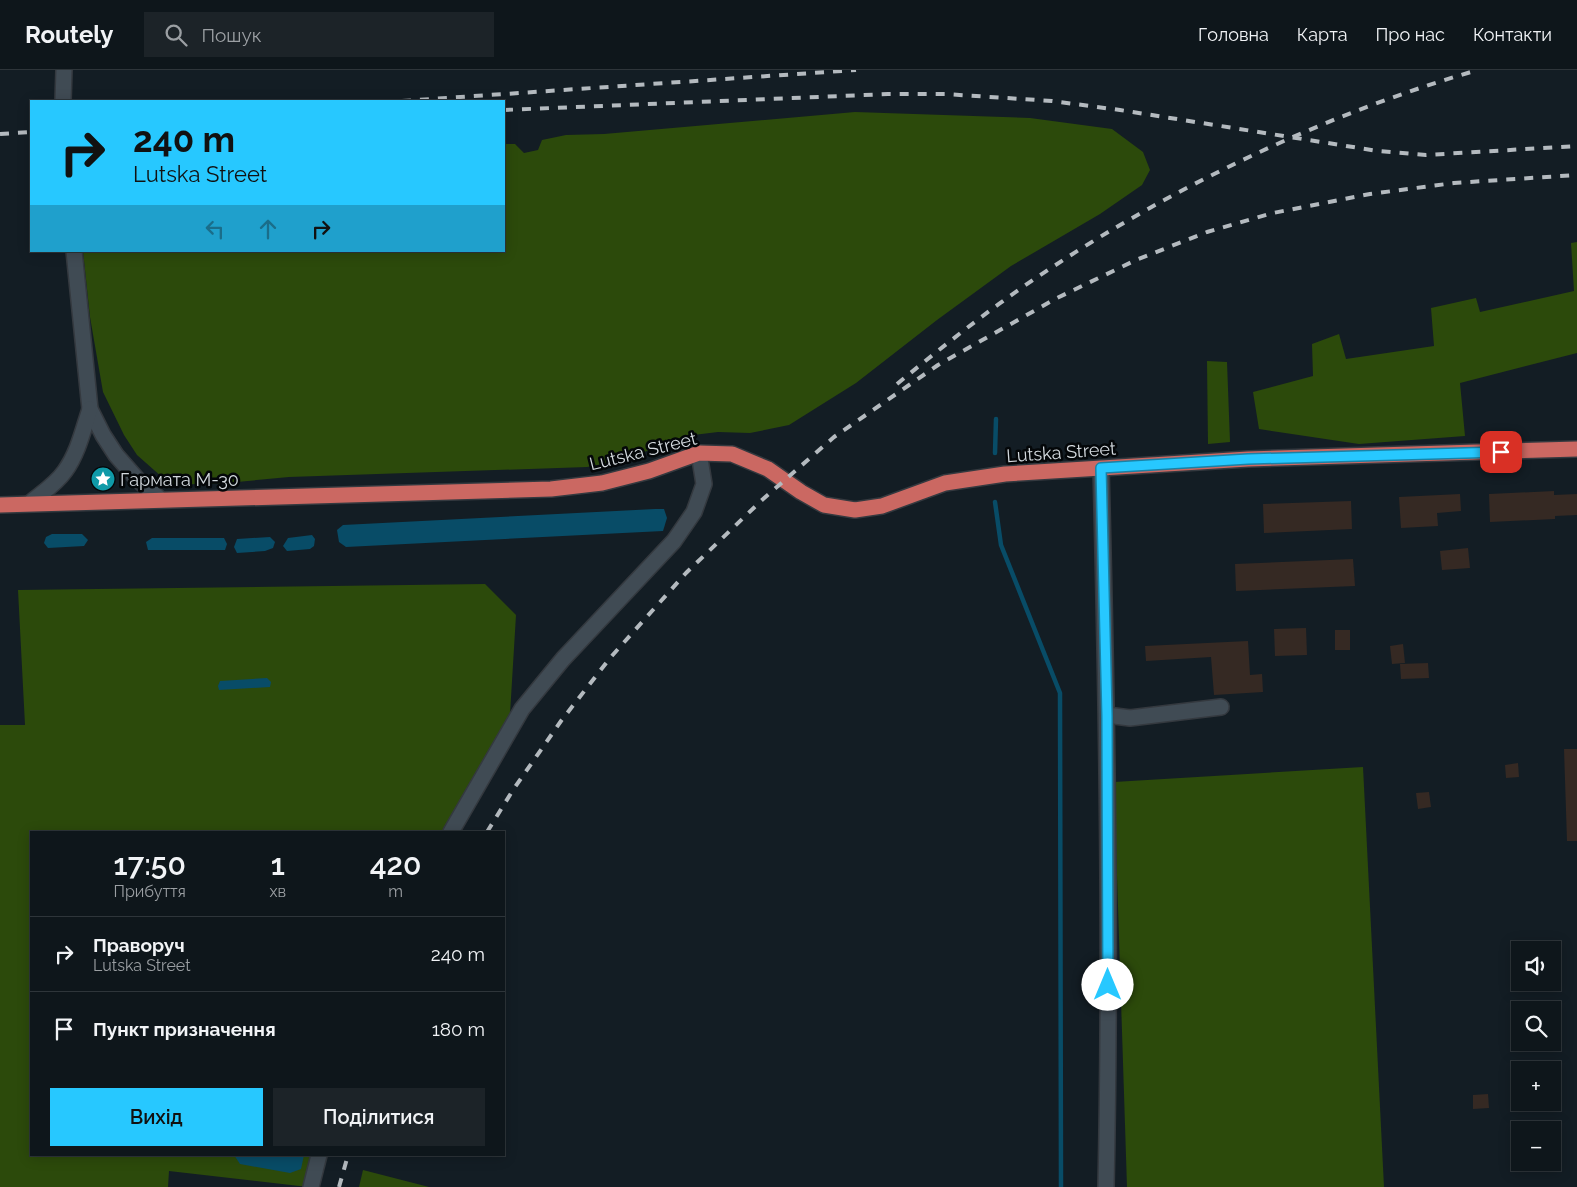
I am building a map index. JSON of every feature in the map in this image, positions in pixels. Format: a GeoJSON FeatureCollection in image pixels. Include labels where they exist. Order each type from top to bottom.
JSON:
{"type":"FeatureCollection","features":[{"type":"Feature","properties":{"kind":"highway","name":"Lutska Street"},"geometry":{"type":"LineString","coordinates":[[0,505],[551,489],[602,483],[649,471],[699,453],[732,454],[768,469],[801,492],[824,505],[855,510],[882,506],[945,483],[1005,474],[1248,459],[1577,449]]}},
{"type":"Feature","properties":{"kind":"street"},"geometry":{"type":"LineString","coordinates":[[63,100],[64,70]]}},
{"type":"Feature","properties":{"kind":"street"},"geometry":{"type":"LineString","coordinates":[[74,252],[90,410],[103,436],[116,455],[137,479],[161,500]]}},
{"type":"Feature","properties":{"kind":"street"},"geometry":{"type":"LineString","coordinates":[[30,503],[51,486],[65,470],[78,446],[90,410]]}},
{"type":"Feature","properties":{"kind":"street"},"geometry":{"type":"LineString","coordinates":[[453,831],[522,709],[563,658],[674,541],[694,512],[704,484],[699,453]]}},
{"type":"Feature","properties":{"kind":"street"},"geometry":{"type":"LineString","coordinates":[[1101,468],[1107,716],[1108,1081],[1106,1187]]}},
{"type":"Feature","properties":{"kind":"street"},"geometry":{"type":"LineString","coordinates":[[1107,716],[1130,718],[1221,706]]}},
{"type":"Feature","properties":{"kind":"street"},"geometry":{"type":"LineString","coordinates":[[311,1187],[319,1156]]}},
{"type":"Feature","properties":{"kind":"green space"},"geometry":{"type":"Polygon","coordinates":[[[855,112],[1030,118],[1112,129],[1143,152],[1150,170],[1142,185],[1100,214],[1011,266],[856,383],[789,425],[750,433],[718,432],[685,436],[624,460],[587,467],[289,477],[226,483],[171,485],[137,455],[124,435],[103,392],[90,317],[83,252],[505,252],[505,144],[515,144],[524,153],[538,150],[542,140],[566,135],[604,134],[855,112]]]}},
{"type":"Feature","properties":{"kind":"green space"},"geometry":{"type":"Polygon","coordinates":[[[1577,242],[1577,353],[1460,383],[1465,436],[1359,444],[1259,429],[1253,392],[1313,376],[1312,344],[1339,334],[1346,359],[1434,346],[1431,308],[1476,298],[1480,312],[1574,291],[1571,243],[1577,242]]]}},
{"type":"Feature","properties":{"kind":"green space"},"geometry":{"type":"Polygon","coordinates":[[[1207,361],[1227,362],[1230,442],[1208,444],[1207,361]]]}},
{"type":"Feature","properties":{"kind":"green space"},"geometry":{"type":"Polygon","coordinates":[[[485,584],[516,615],[510,714],[445,831],[30,831],[30,1156],[317,1156],[308,1187],[169,1171],[168,1187],[0,1187],[0,725],[25,725],[18,590],[485,584]]]}},
{"type":"Feature","properties":{"kind":"green space"},"geometry":{"type":"Polygon","coordinates":[[[1363,767],[1384,1187],[1127,1187],[1114,782],[1363,767]]]}},
{"type":"Feature","properties":{"kind":"green space"},"geometry":{"type":"Polygon","coordinates":[[[363,1170],[429,1187],[359,1187],[363,1170]]]}},
{"type":"Feature","properties":{"kind":"water"},"geometry":{"type":"Polygon","coordinates":[[[664,509],[667,518],[663,531],[346,547],[339,542],[337,530],[343,525],[664,509]]]}},
{"type":"Feature","properties":{"kind":"water"},"geometry":{"type":"Polygon","coordinates":[[[52,534],[82,534],[88,540],[84,546],[48,548],[44,543],[46,537],[52,534]]]}},
{"type":"Feature","properties":{"kind":"water"},"geometry":{"type":"Polygon","coordinates":[[[312,535],[315,539],[314,546],[310,549],[287,551],[283,546],[288,538],[312,535]]]}},
{"type":"Feature","properties":{"kind":"water"},"geometry":{"type":"Polygon","coordinates":[[[270,537],[275,542],[273,548],[265,551],[237,553],[234,547],[237,539],[270,537]]]}},
{"type":"Feature","properties":{"kind":"water"},"geometry":{"type":"Polygon","coordinates":[[[152,538],[224,538],[227,544],[225,550],[148,550],[146,542],[152,538]]]}},
{"type":"Feature","properties":{"kind":"water"},"geometry":{"type":"Polygon","coordinates":[[[267,678],[271,682],[270,687],[219,690],[218,686],[220,681],[267,678]]]}},
{"type":"Feature","properties":{"kind":"water"},"geometry":{"type":"Polygon","coordinates":[[[235,1156],[304,1156],[301,1169],[290,1173],[240,1164],[235,1156]]]}},
{"type":"Feature","properties":{"kind":"building"},"geometry":{"type":"Polygon","coordinates":[[[1554,491],[1554,495],[1577,494],[1577,515],[1555,516],[1555,519],[1490,522],[1489,494],[1554,491]]]}},
{"type":"Feature","properties":{"kind":"building"},"geometry":{"type":"Polygon","coordinates":[[[1460,494],[1461,511],[1437,513],[1438,526],[1401,528],[1399,497],[1460,494]]]}},
{"type":"Feature","properties":{"kind":"building"},"geometry":{"type":"Polygon","coordinates":[[[1351,501],[1352,529],[1264,533],[1263,504],[1351,501]]]}},
{"type":"Feature","properties":{"kind":"building"},"geometry":{"type":"Polygon","coordinates":[[[1468,548],[1470,568],[1442,570],[1440,551],[1468,548]]]}},
{"type":"Feature","properties":{"kind":"building"},"geometry":{"type":"Polygon","coordinates":[[[1353,559],[1355,586],[1236,591],[1235,564],[1353,559]]]}},
{"type":"Feature","properties":{"kind":"building"},"geometry":{"type":"Polygon","coordinates":[[[1306,628],[1307,655],[1275,656],[1274,629],[1306,628]]]}},
{"type":"Feature","properties":{"kind":"building"},"geometry":{"type":"Polygon","coordinates":[[[1335,630],[1350,630],[1350,650],[1335,650],[1335,630]]]}},
{"type":"Feature","properties":{"kind":"building"},"geometry":{"type":"Polygon","coordinates":[[[1248,641],[1250,675],[1262,674],[1263,692],[1214,695],[1211,657],[1146,661],[1145,646],[1248,641]]]}},
{"type":"Feature","properties":{"kind":"building"},"geometry":{"type":"Polygon","coordinates":[[[1403,644],[1405,663],[1392,664],[1390,646],[1403,644]]]}},
{"type":"Feature","properties":{"kind":"building"},"geometry":{"type":"Polygon","coordinates":[[[1428,663],[1429,678],[1401,679],[1400,664],[1428,663]]]}},
{"type":"Feature","properties":{"kind":"building"},"geometry":{"type":"Polygon","coordinates":[[[1564,749],[1577,749],[1577,841],[1567,841],[1564,749]]]}},
{"type":"Feature","properties":{"kind":"building"},"geometry":{"type":"Polygon","coordinates":[[[1518,763],[1519,777],[1506,778],[1505,765],[1518,763]]]}},
{"type":"Feature","properties":{"kind":"building"},"geometry":{"type":"Polygon","coordinates":[[[1429,792],[1431,807],[1418,809],[1416,793],[1429,792]]]}},
{"type":"Feature","properties":{"kind":"building"},"geometry":{"type":"Polygon","coordinates":[[[1488,1094],[1489,1108],[1473,1109],[1473,1095],[1488,1094]]]}},
{"type":"Feature","properties":{"kind":"waterway"},"geometry":{"type":"LineString","coordinates":[[995,453],[996,419]]}},
{"type":"Feature","properties":{"kind":"waterway"},"geometry":{"type":"LineString","coordinates":[[995,502],[1001,545],[1060,693],[1061,1187]]}},
{"type":"Feature","properties":{"kind":"railway"},"geometry":{"type":"LineString","coordinates":[[417,100],[856,70]]}},
{"type":"Feature","properties":{"kind":"railway"},"geometry":{"type":"LineString","coordinates":[[897,384],[1031,281],[1100,237],[1151,208],[1257,153],[1312,129],[1423,87],[1478,70]]}},
{"type":"Feature","properties":{"kind":"railway"},"geometry":{"type":"LineString","coordinates":[[505,110],[888,94],[945,94],[1052,101],[1378,151],[1426,155],[1577,146]]}},
{"type":"Feature","properties":{"kind":"railway"},"geometry":{"type":"LineString","coordinates":[[0,134],[30,132]]}},
{"type":"Feature","properties":{"kind":"railway"},"geometry":{"type":"LineString","coordinates":[[488,831],[513,790],[561,721],[610,658],[686,573],[762,500],[834,437],[938,365],[1057,298],[1136,260],[1207,232],[1273,213],[1370,194],[1454,183],[1577,175]]}},
{"type":"Feature","properties":{"kind":"railway"},"geometry":{"type":"LineString","coordinates":[[339,1187],[348,1156]]}},
{"type":"Feature","properties":{"kind":"place","name":"Гармата М-30"},"geometry":{"type":"Point","coordinates":[103,479]}},
{"type":"Feature","properties":{"kind":"route"},"geometry":{"type":"LineString","coordinates":[[1108,985],[1107,716],[1101,468],[1248,459],[1501,452]]}}]}
